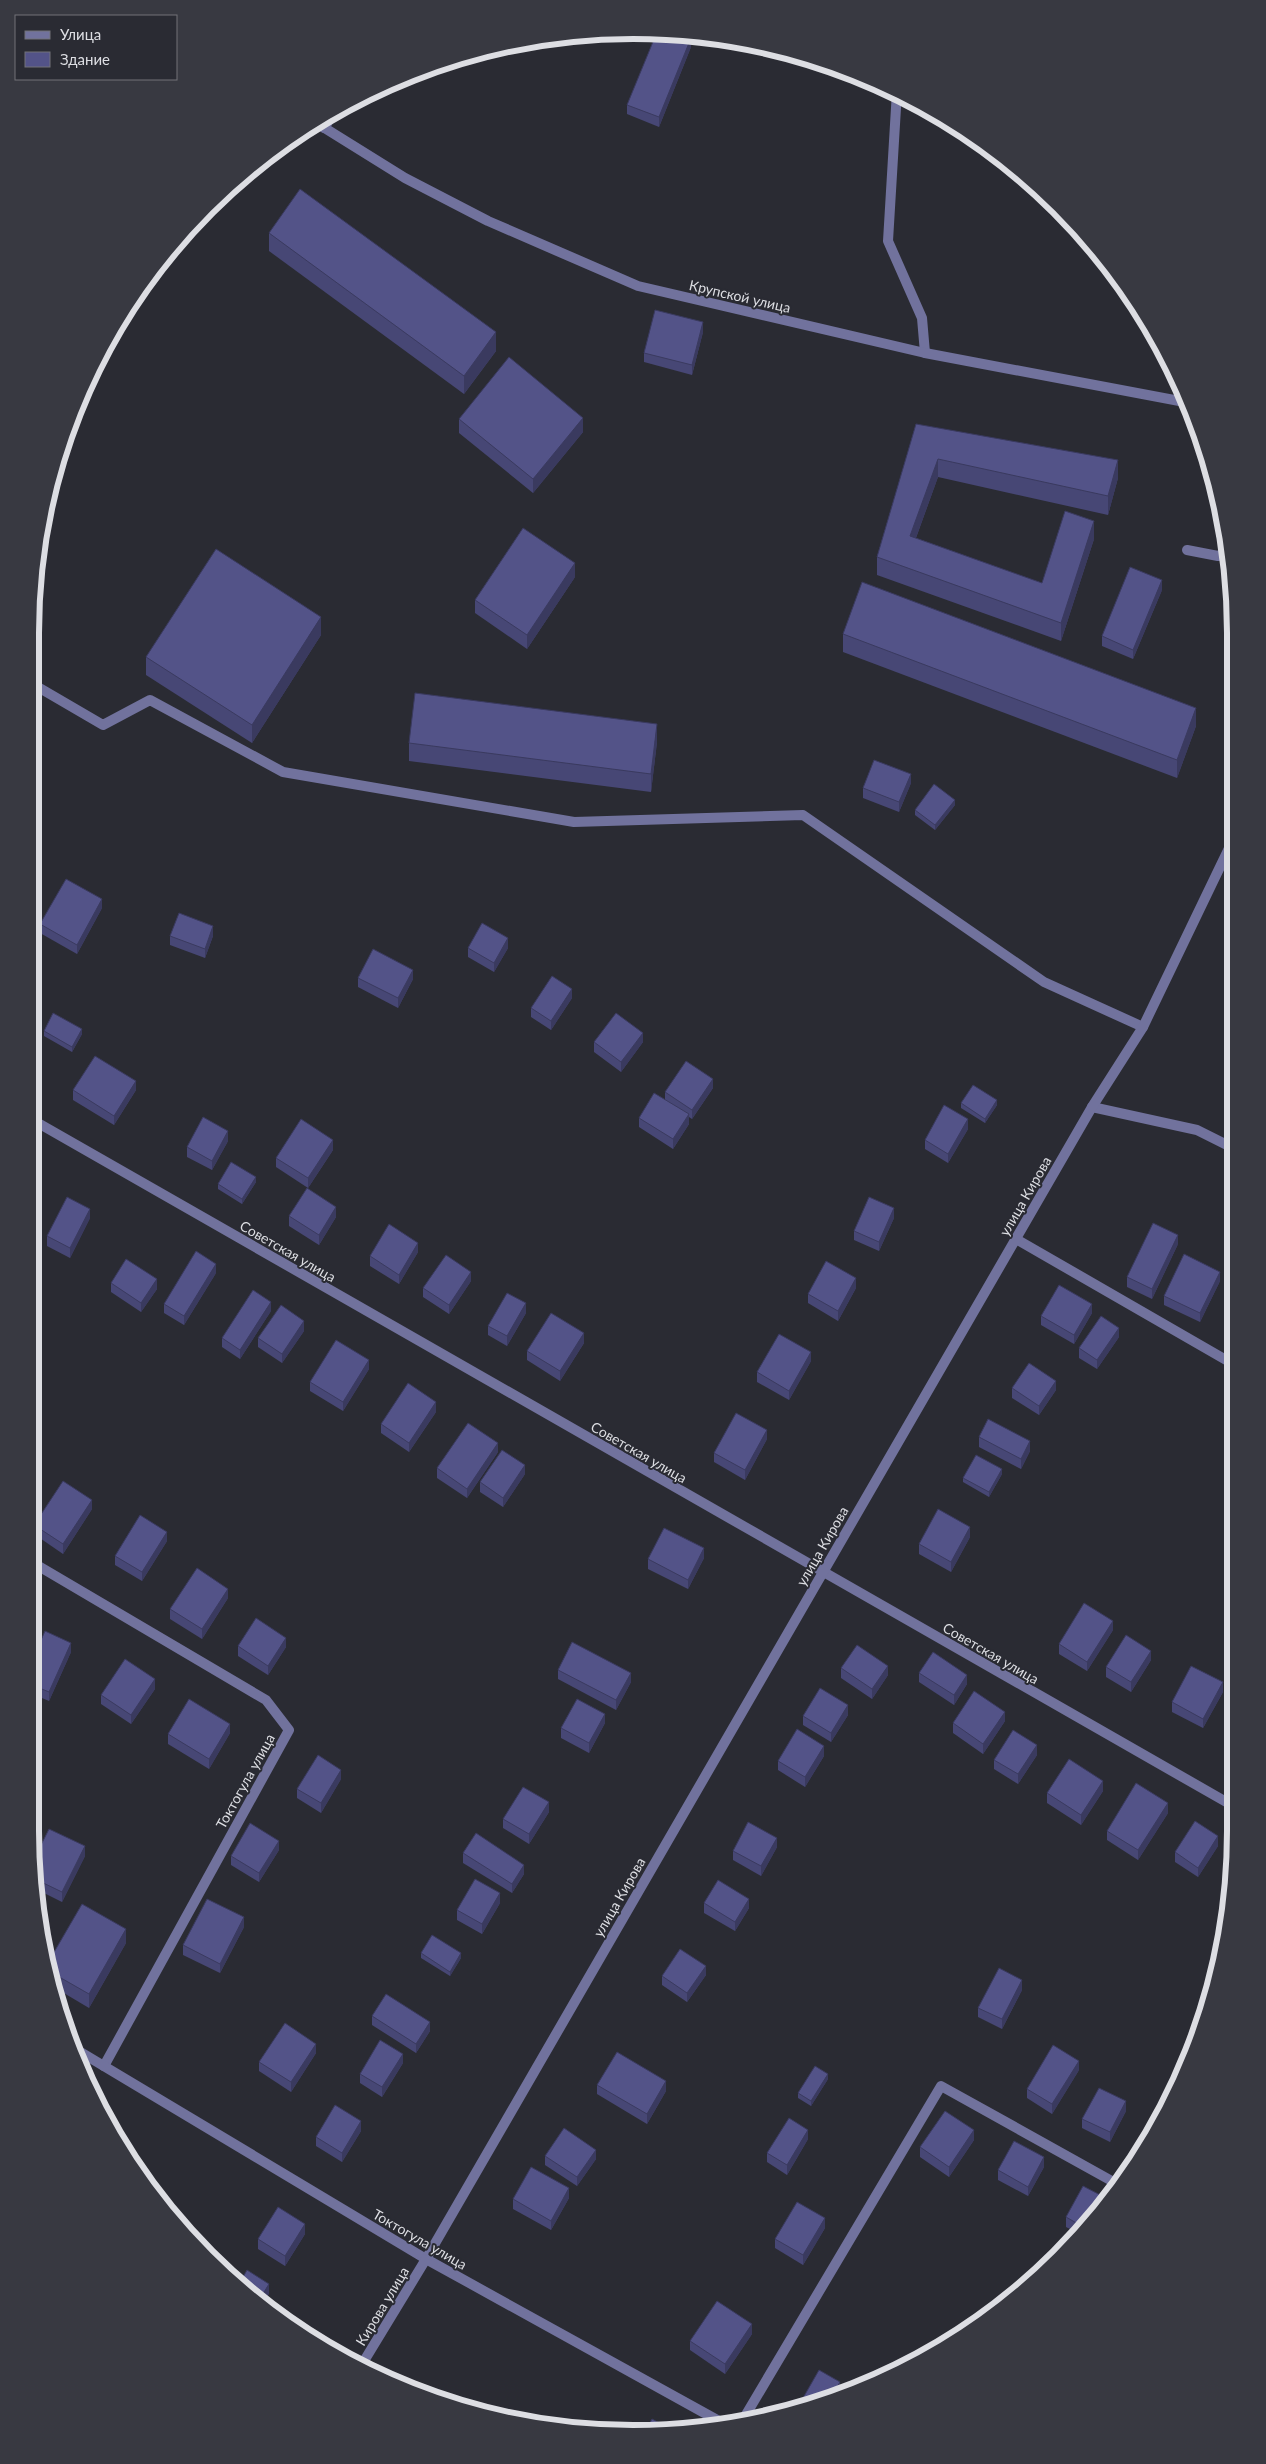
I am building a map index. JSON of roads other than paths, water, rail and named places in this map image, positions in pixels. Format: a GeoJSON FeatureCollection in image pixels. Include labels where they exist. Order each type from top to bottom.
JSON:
{"type":"FeatureCollection","features":[{"type":"Feature","properties":{"kind":"street"},"geometry":{"type":"LineString","coordinates":[[894,99],[888,241],[922,318],[925,353]]}},
{"type":"Feature","properties":{"kind":"street","name":"Крупской улица"},"geometry":{"type":"LineString","coordinates":[[322,127],[405,178],[488,221],[638,286],[925,353],[1180,401]]}},
{"type":"Feature","properties":{"kind":"street"},"geometry":{"type":"LineString","coordinates":[[1187,550],[1218,556],[1222,554]]}},
{"type":"Feature","properties":{"kind":"street"},"geometry":{"type":"LineString","coordinates":[[39,688],[104,725],[150,700],[283,772],[574,822],[803,815],[1044,982],[1143,1027]]}},
{"type":"Feature","properties":{"kind":"street","name":"улица Кирова"},"geometry":{"type":"LineString","coordinates":[[426,2259],[1092,1107],[1143,1027],[1227,852]]}},
{"type":"Feature","properties":{"kind":"street"},"geometry":{"type":"LineString","coordinates":[[1092,1107],[1197,1130],[1227,1145]]}},
{"type":"Feature","properties":{"kind":"street","name":"Советская улица"},"geometry":{"type":"LineString","coordinates":[[39,1124],[822,1574],[1227,1803]]}},
{"type":"Feature","properties":{"kind":"street"},"geometry":{"type":"LineString","coordinates":[[1016,1239],[1227,1361]]}},
{"type":"Feature","properties":{"kind":"street","name":"Токтогула улица"},"geometry":{"type":"LineString","coordinates":[[39,1566],[266,1700],[289,1730],[104,2066]]}},
{"type":"Feature","properties":{"kind":"street","name":"Токтогула улица"},"geometry":{"type":"LineString","coordinates":[[82,2053],[426,2259],[716,2419]]}},
{"type":"Feature","properties":{"kind":"street"},"geometry":{"type":"LineString","coordinates":[[746,2414],[941,2086],[1112,2181]]}},
{"type":"Feature","properties":{"kind":"street","name":"Кирова улица"},"geometry":{"type":"LineString","coordinates":[[364,2361],[426,2259]]}}]}
